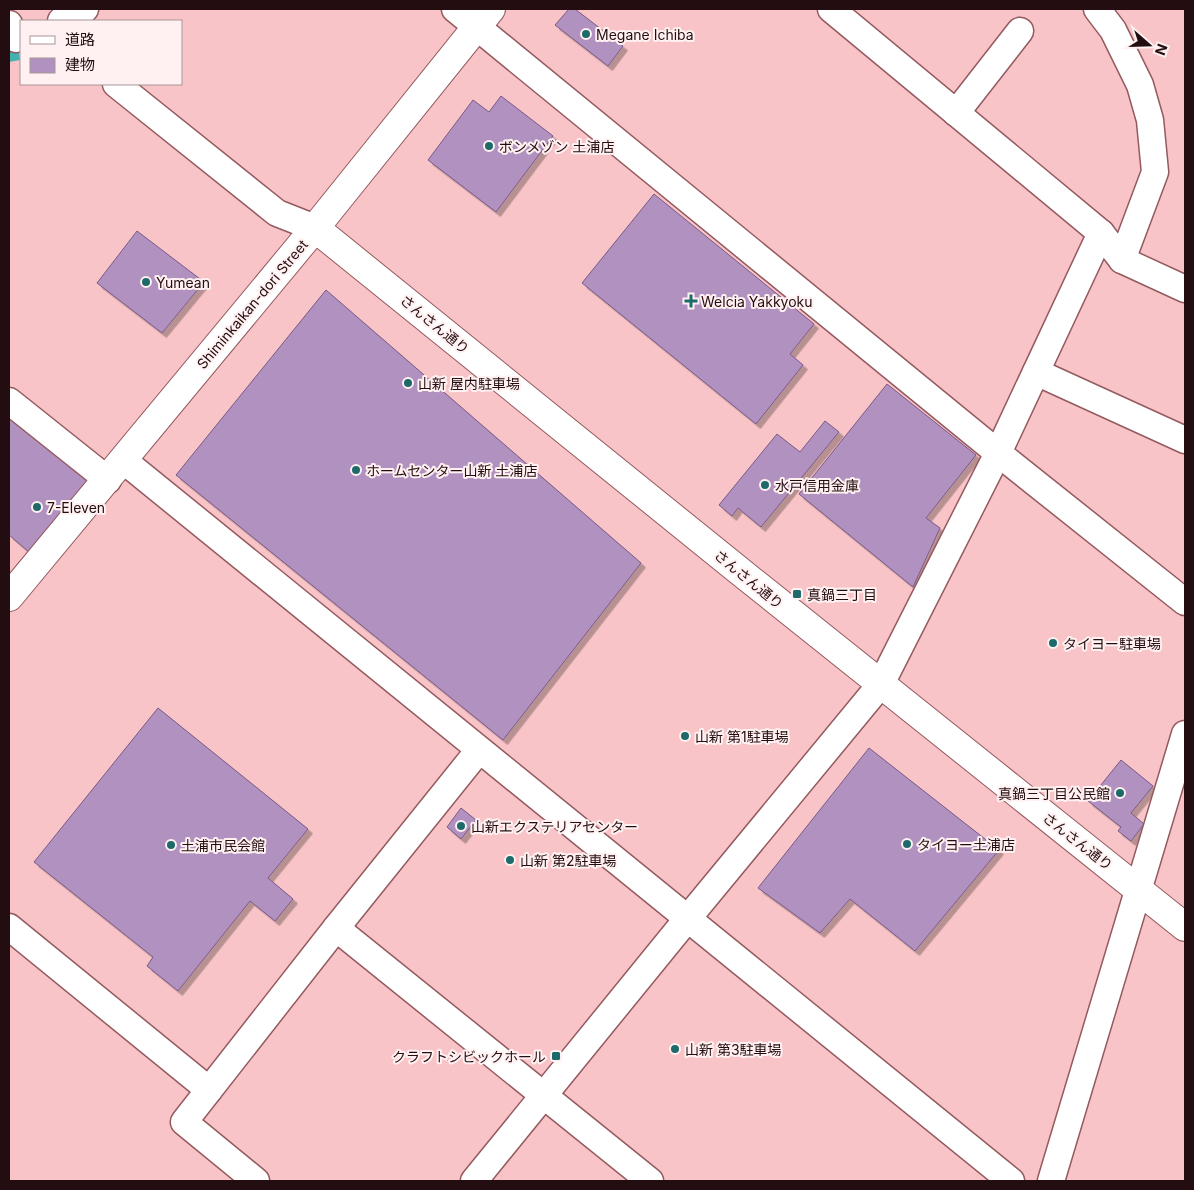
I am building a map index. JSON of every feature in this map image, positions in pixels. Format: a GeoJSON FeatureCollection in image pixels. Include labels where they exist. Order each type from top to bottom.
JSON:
{"type":"FeatureCollection","features":[{"type":"Feature","properties":{"kind":"street"},"geometry":{"type":"LineString","coordinates":[[63,20],[85,9]]}},
{"type":"Feature","properties":{"kind":"street"},"geometry":{"type":"LineString","coordinates":[[455,9],[484,18],[998,453],[1185,602]]}},
{"type":"Feature","properties":{"kind":"street"},"geometry":{"type":"LineString","coordinates":[[832,9],[1100,233],[1122,260],[1185,289]]}},
{"type":"Feature","properties":{"kind":"street"},"geometry":{"type":"LineString","coordinates":[[1097,9],[1114,30],[1140,84],[1150,120],[1155,172],[1122,260]]}},
{"type":"Feature","properties":{"kind":"street","name":"Shiminkaikan-dori Street"},"geometry":{"type":"LineString","coordinates":[[9,598],[315,228],[484,18]]}},
{"type":"Feature","properties":{"kind":"street"},"geometry":{"type":"LineString","coordinates":[[9,24],[16,39],[20,37]]}},
{"type":"Feature","properties":{"kind":"street"},"geometry":{"type":"LineString","coordinates":[[956,113],[1020,31]]}},
{"type":"Feature","properties":{"kind":"street"},"geometry":{"type":"LineString","coordinates":[[117,85],[277,213],[315,228]]}},
{"type":"Feature","properties":{"kind":"street","name":"さんさん通り"},"geometry":{"type":"LineString","coordinates":[[315,228],[737,569],[1185,927]]}},
{"type":"Feature","properties":{"kind":"street"},"geometry":{"type":"LineString","coordinates":[[474,1181],[881,684],[998,453],[1100,233]]}},
{"type":"Feature","properties":{"kind":"street"},"geometry":{"type":"LineString","coordinates":[[1036,372],[1185,440]]}},
{"type":"Feature","properties":{"kind":"street"},"geometry":{"type":"LineString","coordinates":[[9,401],[115,470],[479,750],[1010,1181]]}},
{"type":"Feature","properties":{"kind":"street"},"geometry":{"type":"LineString","coordinates":[[1051,1181],[1139,889],[1175,807],[1185,734]]}},
{"type":"Feature","properties":{"kind":"street"},"geometry":{"type":"LineString","coordinates":[[256,1181],[184,1122],[479,750]]}},
{"type":"Feature","properties":{"kind":"street"},"geometry":{"type":"LineString","coordinates":[[9,927],[209,1090]]}},
{"type":"Feature","properties":{"kind":"street"},"geometry":{"type":"LineString","coordinates":[[336,928],[650,1181]]}},
{"type":"Feature","properties":{"kind":"water"},"geometry":{"type":"Polygon","coordinates":[[[18,46],[20,60],[9,62],[9,48],[18,46]]]}},
{"type":"Feature","properties":{"kind":"building"},"geometry":{"type":"Polygon","coordinates":[[[569,9],[575,9],[623,46],[608,66],[555,25],[569,9]]]}},
{"type":"Feature","properties":{"kind":"building"},"geometry":{"type":"Polygon","coordinates":[[[501,96],[553,136],[496,212],[428,160],[473,100],[489,112],[501,96]]]}},
{"type":"Feature","properties":{"kind":"building"},"geometry":{"type":"Polygon","coordinates":[[[654,194],[814,324],[790,354],[803,365],[756,424],[582,283],[654,194]]]}},
{"type":"Feature","properties":{"kind":"building"},"geometry":{"type":"Polygon","coordinates":[[[137,231],[204,282],[162,333],[97,283],[137,231]]]}},
{"type":"Feature","properties":{"kind":"building"},"geometry":{"type":"Polygon","coordinates":[[[326,290],[641,563],[503,740],[176,475],[326,290]]]}},
{"type":"Feature","properties":{"kind":"building"},"geometry":{"type":"Polygon","coordinates":[[[887,384],[976,455],[926,518],[940,528],[913,587],[799,494],[887,384]]]}},
{"type":"Feature","properties":{"kind":"building","name":"7-Eleven"},"geometry":{"type":"Polygon","coordinates":[[[9,415],[88,479],[29,552],[9,535],[9,415]]]}},
{"type":"Feature","properties":{"kind":"building"},"geometry":{"type":"Polygon","coordinates":[[[825,421],[839,432],[761,527],[738,508],[732,516],[719,505],[777,434],[800,452],[825,421]]]}},
{"type":"Feature","properties":{"kind":"building","name":"土浦市民会館"},"geometry":{"type":"Polygon","coordinates":[[[158,708],[308,829],[268,878],[293,899],[275,921],[250,901],[178,991],[147,966],[153,957],[34,862],[158,708]]]}},
{"type":"Feature","properties":{"kind":"building"},"geometry":{"type":"Polygon","coordinates":[[[869,748],[999,850],[915,951],[850,899],[820,933],[758,888],[869,748]]]}},
{"type":"Feature","properties":{"kind":"building","name":"真鍋三丁目公民館"},"geometry":{"type":"Polygon","coordinates":[[[1121,760],[1153,786],[1131,813],[1144,824],[1131,841],[1118,831],[1121,827],[1088,801],[1121,760]]]}},
{"type":"Feature","properties":{"kind":"building"},"geometry":{"type":"Polygon","coordinates":[[[461,808],[476,820],[461,839],[447,827],[461,808]]]}},
{"type":"Feature","properties":{"kind":"place","name":"Megane Ichiba"},"geometry":{"type":"Point","coordinates":[586,34]}},
{"type":"Feature","properties":{"kind":"place","name":"ボンメゾン 土浦店"},"geometry":{"type":"Point","coordinates":[489,146]}},
{"type":"Feature","properties":{"kind":"place","name":"Yumean"},"geometry":{"type":"Point","coordinates":[146,282]}},
{"type":"Feature","properties":{"kind":"place","name":"Welcia Yakkyoku"},"geometry":{"type":"Point","coordinates":[691,301]}},
{"type":"Feature","properties":{"kind":"place","name":"山新 屋内駐車場"},"geometry":{"type":"Point","coordinates":[408,383]}},
{"type":"Feature","properties":{"kind":"place","name":"ホームセンター山新 土浦店"},"geometry":{"type":"Point","coordinates":[356,470]}},
{"type":"Feature","properties":{"kind":"place","name":"水戸信用金庫"},"geometry":{"type":"Point","coordinates":[765,485]}},
{"type":"Feature","properties":{"kind":"place","name":"7-Eleven"},"geometry":{"type":"Point","coordinates":[37,507]}},
{"type":"Feature","properties":{"kind":"place","name":"真鍋三丁目"},"geometry":{"type":"Point","coordinates":[797,594]}},
{"type":"Feature","properties":{"kind":"place","name":"タイヨー駐車場"},"geometry":{"type":"Point","coordinates":[1053,643]}},
{"type":"Feature","properties":{"kind":"place","name":"山新 第1駐車場"},"geometry":{"type":"Point","coordinates":[685,736]}},
{"type":"Feature","properties":{"kind":"place","name":"真鍋三丁目公民館"},"geometry":{"type":"Point","coordinates":[1120,793]}},
{"type":"Feature","properties":{"kind":"place","name":"山新エクステリアセンター"},"geometry":{"type":"Point","coordinates":[461,826]}},
{"type":"Feature","properties":{"kind":"place","name":"タイヨー土浦店"},"geometry":{"type":"Point","coordinates":[907,844]}},
{"type":"Feature","properties":{"kind":"place","name":"土浦市民会館"},"geometry":{"type":"Point","coordinates":[171,845]}},
{"type":"Feature","properties":{"kind":"place","name":"山新 第2駐車場"},"geometry":{"type":"Point","coordinates":[510,860]}},
{"type":"Feature","properties":{"kind":"place","name":"山新 第3駐車場"},"geometry":{"type":"Point","coordinates":[675,1049]}},
{"type":"Feature","properties":{"kind":"place","name":"クラフトシビックホール"},"geometry":{"type":"Point","coordinates":[556,1056]}}]}
